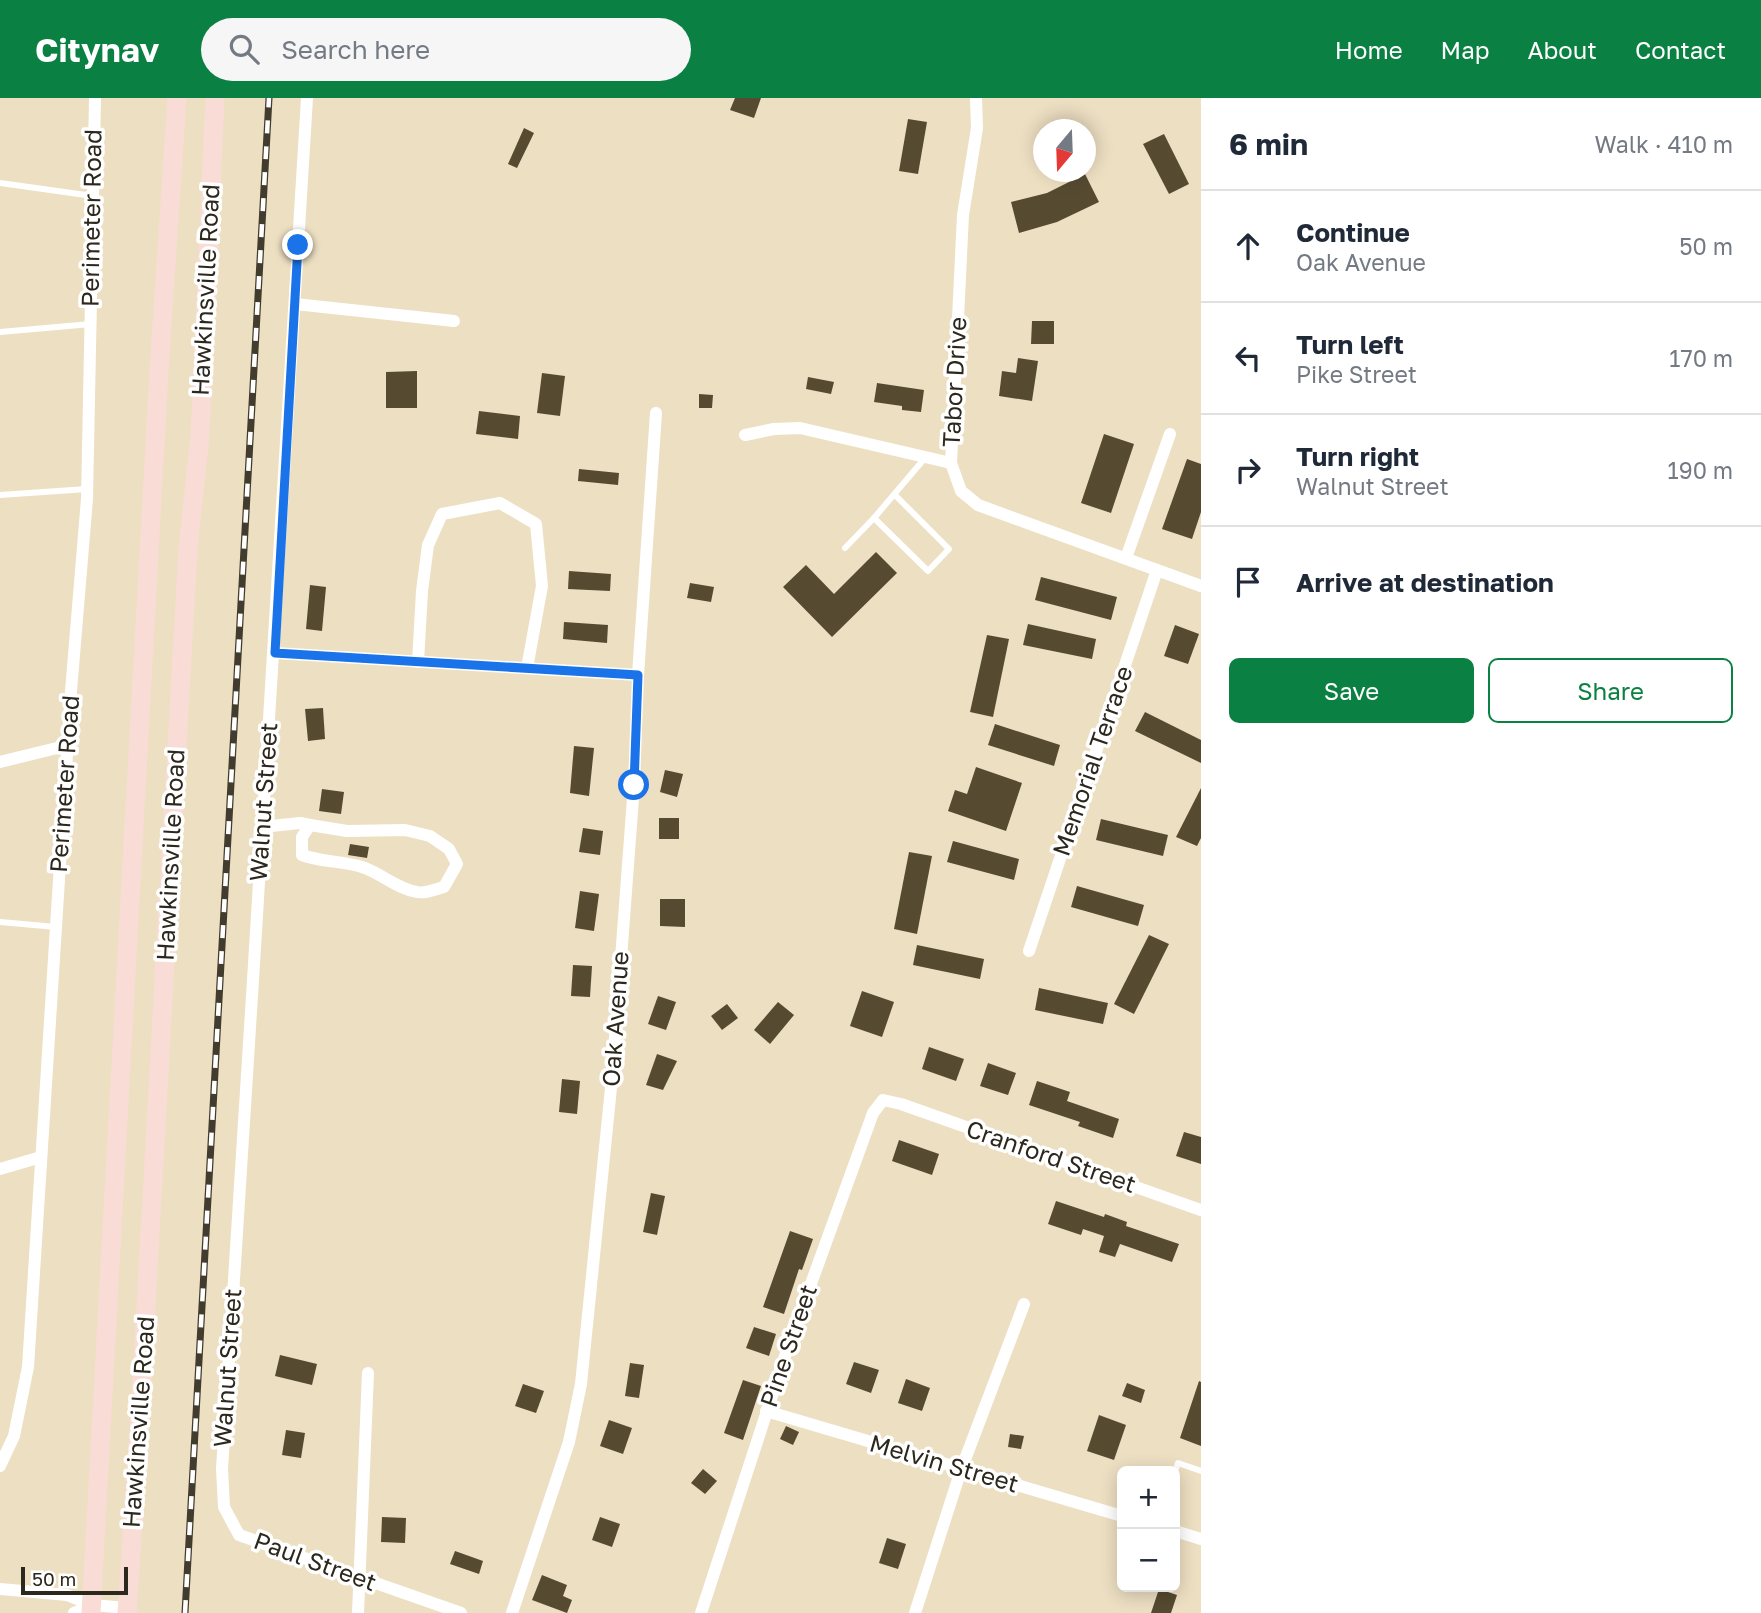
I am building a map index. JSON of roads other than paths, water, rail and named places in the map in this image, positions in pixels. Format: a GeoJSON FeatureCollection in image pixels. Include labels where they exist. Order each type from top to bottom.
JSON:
{"type":"FeatureCollection","features":[{"type":"Feature","properties":{"kind":"main road","name":"Hawkinsville Road"},"geometry":{"type":"LineString","coordinates":[[92,1609],[159,370],[177,98]]}},
{"type":"Feature","properties":{"kind":"main road","name":"Hawkinsville Road"},"geometry":{"type":"LineString","coordinates":[[127,1610],[188,561],[200,435],[215,98]]}},
{"type":"Feature","properties":{"kind":"street","name":"Perimeter Road"},"geometry":{"type":"LineString","coordinates":[[0,1466],[14,1436],[24,1398],[28,1367],[87,489],[95,98]]}},
{"type":"Feature","properties":{"kind":"street","name":"Walnut Street"},"geometry":{"type":"LineString","coordinates":[[224,1507],[222,1468],[261,827],[275,653],[307,98]]}},
{"type":"Feature","properties":{"kind":"street","name":"Tabor Drive"},"geometry":{"type":"LineString","coordinates":[[976,98],[977,128],[963,215],[951,463],[961,491],[978,505],[1201,586]]}},
{"type":"Feature","properties":{"kind":"street"},"geometry":{"type":"LineString","coordinates":[[295,304],[454,321]]}},
{"type":"Feature","properties":{"kind":"street","name":"Oak Avenue"},"geometry":{"type":"LineString","coordinates":[[512,1613],[569,1442],[581,1384],[612,1078],[634,785],[638,675],[656,413]]}},
{"type":"Feature","properties":{"kind":"street"},"geometry":{"type":"LineString","coordinates":[[746,435],[774,429],[800,428],[951,463]]}},
{"type":"Feature","properties":{"kind":"street"},"geometry":{"type":"LineString","coordinates":[[1126,558],[1170,433]]}},
{"type":"Feature","properties":{"kind":"street"},"geometry":{"type":"LineString","coordinates":[[418,662],[428,545],[442,514],[500,503],[536,524],[542,586],[527,668]]}},
{"type":"Feature","properties":{"kind":"street","name":"Memorial Terrace"},"geometry":{"type":"LineString","coordinates":[[1029,951],[1157,570]]}},
{"type":"Feature","properties":{"kind":"street"},"geometry":{"type":"LineString","coordinates":[[275,653],[638,675]]}},
{"type":"Feature","properties":{"kind":"street"},"geometry":{"type":"LineString","coordinates":[[0,762],[68,745]]}},
{"type":"Feature","properties":{"kind":"street"},"geometry":{"type":"LineString","coordinates":[[261,827],[300,823],[347,831],[405,830],[430,836],[449,849],[457,864],[444,887],[421,893],[405,890],[364,868],[302,855],[302,837],[310,825]]}},
{"type":"Feature","properties":{"kind":"street","name":"Pine Street"},"geometry":{"type":"LineString","coordinates":[[701,1613],[766,1411],[873,1113],[883,1100],[901,1104]]}},
{"type":"Feature","properties":{"kind":"street","name":"Cranford Street"},"geometry":{"type":"LineString","coordinates":[[901,1104],[1201,1210]]}},
{"type":"Feature","properties":{"kind":"street"},"geometry":{"type":"LineString","coordinates":[[0,1169],[41,1157]]}},
{"type":"Feature","properties":{"kind":"street"},"geometry":{"type":"LineString","coordinates":[[915,1613],[961,1470],[1024,1304]]}},
{"type":"Feature","properties":{"kind":"street"},"geometry":{"type":"LineString","coordinates":[[358,1613],[368,1373]]}},
{"type":"Feature","properties":{"kind":"street","name":"Melvin Street"},"geometry":{"type":"LineString","coordinates":[[766,1411],[1117,1515]]}},
{"type":"Feature","properties":{"kind":"street","name":"Paul Street"},"geometry":{"type":"LineString","coordinates":[[224,1507],[239,1535],[461,1613]]}},
{"type":"Feature","properties":{"kind":"street"},"geometry":{"type":"LineString","coordinates":[[1180,1533],[1201,1539]]}},
{"type":"Feature","properties":{"kind":"street"},"geometry":{"type":"LineString","coordinates":[[0,1589],[67,1595],[92,1609]]}},
{"type":"Feature","properties":{"kind":"street"},"geometry":{"type":"LineString","coordinates":[[74,1613],[92,1609],[127,1610]]}},
{"type":"Feature","properties":{"kind":"lane"},"geometry":{"type":"LineString","coordinates":[[0,183],[93,196]]}},
{"type":"Feature","properties":{"kind":"lane"},"geometry":{"type":"LineString","coordinates":[[0,332],[91,324]]}},
{"type":"Feature","properties":{"kind":"lane"},"geometry":{"type":"LineString","coordinates":[[845,548],[895,495],[925,458]]}},
{"type":"Feature","properties":{"kind":"lane"},"geometry":{"type":"LineString","coordinates":[[0,495],[87,489]]}},
{"type":"Feature","properties":{"kind":"lane"},"geometry":{"type":"LineString","coordinates":[[874,518],[928,571],[949,549],[895,495]]}},
{"type":"Feature","properties":{"kind":"lane"},"geometry":{"type":"LineString","coordinates":[[0,922],[56,927]]}},
{"type":"Feature","properties":{"kind":"lane"},"geometry":{"type":"LineString","coordinates":[[1177,1466],[1178,1463],[1201,1471]]}},
{"type":"Feature","properties":{"kind":"railway"},"geometry":{"type":"LineString","coordinates":[[185,1613],[269,98]]}}]}
